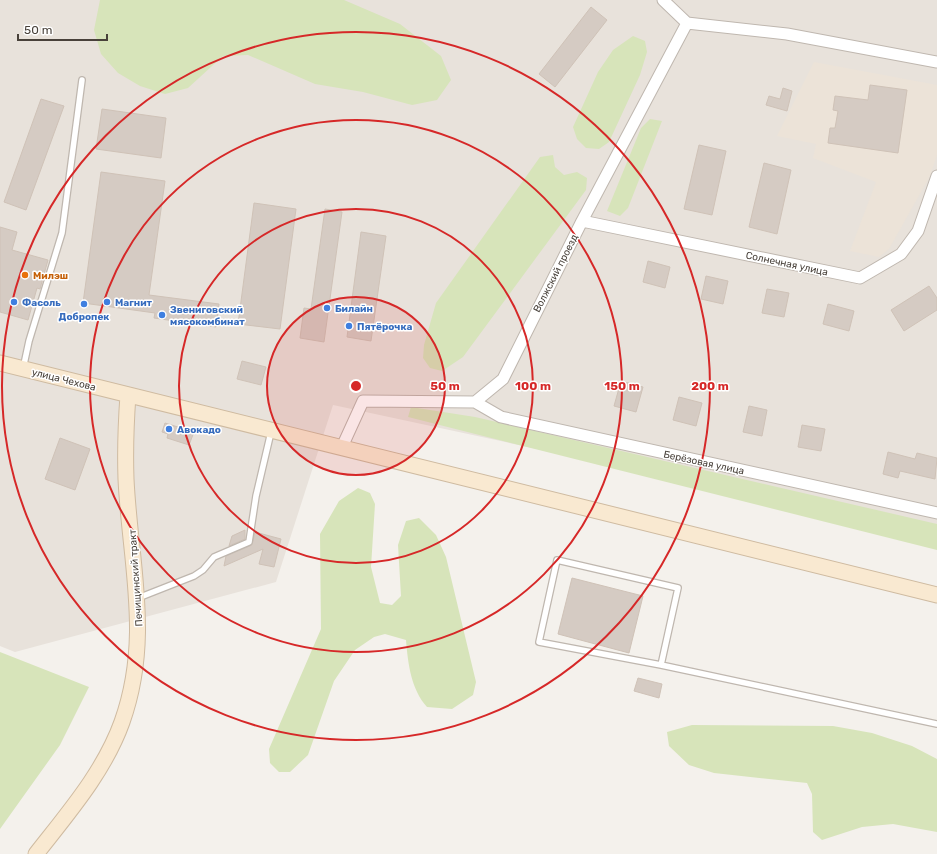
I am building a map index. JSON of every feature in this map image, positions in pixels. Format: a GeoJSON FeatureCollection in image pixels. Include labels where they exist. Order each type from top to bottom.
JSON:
{"type":"FeatureCollection","features":[{"type":"Feature","properties":{"kind":"street"},"geometry":{"type":"LineString","coordinates":[[663,0],[687,23],[787,34],[937,62]]}},
{"type":"Feature","properties":{"kind":"street","name":"Волжский проезд"},"geometry":{"type":"LineString","coordinates":[[475,402],[502,379],[582,221],[687,23]]}},
{"type":"Feature","properties":{"kind":"street","name":"Солнечная улица"},"geometry":{"type":"LineString","coordinates":[[582,221],[860,278],[901,254],[918,231],[937,176]]}},
{"type":"Feature","properties":{"kind":"street","name":"улица Чехова"},"geometry":{"type":"LineString","coordinates":[[0,363],[937,595]]}},
{"type":"Feature","properties":{"kind":"street","name":"Печищинский тракт"},"geometry":{"type":"LineString","coordinates":[[36,854],[82,793],[106,757],[122,722],[137,661],[139,631],[138,598],[126,480],[128,395]]}},
{"type":"Feature","properties":{"kind":"street"},"geometry":{"type":"LineString","coordinates":[[342,447],[363,401],[475,402]]}},
{"type":"Feature","properties":{"kind":"street","name":"Берёзовая улица"},"geometry":{"type":"LineString","coordinates":[[475,402],[501,417],[937,513]]}},
{"type":"Feature","properties":{"kind":"lane"},"geometry":{"type":"LineString","coordinates":[[23,369],[29,341],[62,233],[82,80]]}},
{"type":"Feature","properties":{"kind":"lane"},"geometry":{"type":"LineString","coordinates":[[138,598],[194,576],[203,570],[214,557],[249,542],[256,496],[272,430]]}},
{"type":"Feature","properties":{"kind":"lane"},"geometry":{"type":"LineString","coordinates":[[661,664],[678,588],[557,560],[539,642],[661,664],[937,724]]}},
{"type":"Feature","properties":{"kind":"shaded area"},"geometry":{"type":"Polygon","coordinates":[[[0,0],[937,0],[937,535],[333,405],[276,582],[15,652],[0,646],[0,0]]]}},
{"type":"Feature","properties":{"kind":"shaded area"},"geometry":{"type":"Polygon","coordinates":[[[814,62],[937,85],[937,155],[930,176],[889,249],[879,257],[850,251],[876,182],[813,158],[816,144],[777,136],[814,62]]]}},
{"type":"Feature","properties":{"kind":"green space"},"geometry":{"type":"Polygon","coordinates":[[[100,0],[344,0],[400,24],[441,56],[451,80],[437,100],[412,105],[363,92],[315,84],[248,55],[223,56],[188,88],[165,94],[140,86],[118,73],[101,54],[94,30],[100,0]]]}},
{"type":"Feature","properties":{"kind":"green space"},"geometry":{"type":"Polygon","coordinates":[[[633,36],[645,41],[647,52],[640,75],[609,142],[599,149],[586,148],[577,139],[573,127],[598,72],[613,50],[633,36]]]}},
{"type":"Feature","properties":{"kind":"green space"},"geometry":{"type":"Polygon","coordinates":[[[650,119],[662,121],[628,208],[620,216],[607,211],[641,128],[650,119]]]}},
{"type":"Feature","properties":{"kind":"green space"},"geometry":{"type":"Polygon","coordinates":[[[553,155],[555,167],[564,175],[577,172],[587,178],[586,190],[463,357],[442,371],[430,368],[423,358],[424,345],[436,303],[540,157],[553,155]]]}},
{"type":"Feature","properties":{"kind":"green space"},"geometry":{"type":"Polygon","coordinates":[[[411,407],[475,417],[937,524],[937,550],[408,417],[411,407]]]}},
{"type":"Feature","properties":{"kind":"green space"},"geometry":{"type":"Polygon","coordinates":[[[358,488],[370,493],[375,504],[371,567],[380,603],[392,605],[401,596],[398,545],[406,521],[419,518],[436,535],[446,557],[476,682],[473,695],[452,709],[427,707],[417,692],[411,676],[406,640],[385,634],[374,637],[355,650],[334,681],[308,755],[290,772],[279,772],[270,763],[269,749],[321,629],[320,534],[339,501],[358,488]]]}},
{"type":"Feature","properties":{"kind":"green space"},"geometry":{"type":"Polygon","coordinates":[[[0,652],[89,687],[60,745],[0,829],[0,652]]]}},
{"type":"Feature","properties":{"kind":"green space"},"geometry":{"type":"Polygon","coordinates":[[[692,725],[833,726],[872,733],[912,746],[937,759],[937,832],[893,824],[862,827],[822,840],[813,832],[812,794],[807,783],[714,773],[689,765],[669,746],[667,732],[692,725]]]}},
{"type":"Feature","properties":{"kind":"building"},"geometry":{"type":"Polygon","coordinates":[[[591,7],[607,20],[555,87],[539,74],[591,7]]]}},
{"type":"Feature","properties":{"kind":"building"},"geometry":{"type":"Polygon","coordinates":[[[870,85],[907,90],[898,153],[828,143],[830,128],[835,128],[838,111],[833,110],[835,96],[868,100],[870,85]]]}},
{"type":"Feature","properties":{"kind":"building"},"geometry":{"type":"Polygon","coordinates":[[[783,88],[792,91],[787,111],[766,105],[769,96],[780,99],[783,88]]]}},
{"type":"Feature","properties":{"kind":"building"},"geometry":{"type":"Polygon","coordinates":[[[41,99],[64,106],[26,210],[4,202],[41,99]]]}},
{"type":"Feature","properties":{"kind":"building"},"geometry":{"type":"Polygon","coordinates":[[[102,109],[166,118],[161,158],[96,149],[102,109]]]}},
{"type":"Feature","properties":{"kind":"building"},"geometry":{"type":"Polygon","coordinates":[[[699,145],[726,151],[712,215],[684,209],[699,145]]]}},
{"type":"Feature","properties":{"kind":"building"},"geometry":{"type":"Polygon","coordinates":[[[764,163],[791,170],[777,234],[749,227],[764,163]]]}},
{"type":"Feature","properties":{"kind":"building"},"geometry":{"type":"Polygon","coordinates":[[[101,172],[165,181],[149,295],[219,304],[216,327],[154,318],[155,313],[83,303],[101,172]]]}},
{"type":"Feature","properties":{"kind":"building"},"geometry":{"type":"Polygon","coordinates":[[[254,203],[296,209],[280,329],[238,324],[254,203]]]}},
{"type":"Feature","properties":{"kind":"building"},"geometry":{"type":"Polygon","coordinates":[[[325,209],[342,212],[324,342],[300,338],[304,308],[311,309],[325,209]]]}},
{"type":"Feature","properties":{"kind":"building"},"geometry":{"type":"Polygon","coordinates":[[[0,227],[17,232],[12,250],[48,260],[40,289],[37,288],[28,320],[0,312],[0,227]]]}},
{"type":"Feature","properties":{"kind":"building"},"geometry":{"type":"Polygon","coordinates":[[[361,232],[386,236],[371,341],[347,337],[361,232]]]}},
{"type":"Feature","properties":{"kind":"building"},"geometry":{"type":"Polygon","coordinates":[[[648,261],[670,267],[665,288],[643,282],[648,261]]]}},
{"type":"Feature","properties":{"kind":"building"},"geometry":{"type":"Polygon","coordinates":[[[706,276],[728,281],[723,304],[701,299],[706,276]]]}},
{"type":"Feature","properties":{"kind":"building"},"geometry":{"type":"Polygon","coordinates":[[[929,286],[937,298],[937,310],[904,331],[891,310],[929,286]]]}},
{"type":"Feature","properties":{"kind":"building"},"geometry":{"type":"Polygon","coordinates":[[[767,289],[789,293],[784,317],[762,313],[767,289]]]}},
{"type":"Feature","properties":{"kind":"building"},"geometry":{"type":"Polygon","coordinates":[[[828,304],[854,311],[849,331],[823,324],[828,304]]]}},
{"type":"Feature","properties":{"kind":"building"},"geometry":{"type":"Polygon","coordinates":[[[242,361],[266,367],[261,385],[237,379],[242,361]]]}},
{"type":"Feature","properties":{"kind":"building"},"geometry":{"type":"Polygon","coordinates":[[[621,381],[643,387],[636,412],[614,406],[621,381]]]}},
{"type":"Feature","properties":{"kind":"building"},"geometry":{"type":"Polygon","coordinates":[[[679,397],[702,403],[696,426],[673,420],[679,397]]]}},
{"type":"Feature","properties":{"kind":"building"},"geometry":{"type":"Polygon","coordinates":[[[749,406],[767,410],[762,436],[743,432],[749,406]]]}},
{"type":"Feature","properties":{"kind":"building"},"geometry":{"type":"Polygon","coordinates":[[[165,423],[194,432],[189,445],[167,438],[168,434],[162,432],[165,423]]]}},
{"type":"Feature","properties":{"kind":"building"},"geometry":{"type":"Polygon","coordinates":[[[802,425],[825,429],[821,451],[798,447],[802,425]]]}},
{"type":"Feature","properties":{"kind":"building"},"geometry":{"type":"Polygon","coordinates":[[[60,438],[90,449],[75,490],[45,479],[60,438]]]}},
{"type":"Feature","properties":{"kind":"building"},"geometry":{"type":"Polygon","coordinates":[[[888,452],[915,459],[917,453],[937,458],[935,479],[900,471],[898,478],[883,474],[888,452]]]}},
{"type":"Feature","properties":{"kind":"building"},"geometry":{"type":"Polygon","coordinates":[[[245,530],[245,539],[229,546],[232,536],[245,530]]]}},
{"type":"Feature","properties":{"kind":"building"},"geometry":{"type":"Polygon","coordinates":[[[255,532],[281,539],[274,567],[259,564],[263,549],[224,566],[226,556],[252,545],[255,532]]]}},
{"type":"Feature","properties":{"kind":"building"},"geometry":{"type":"Polygon","coordinates":[[[572,578],[643,596],[629,653],[558,634],[572,578]]]}},
{"type":"Feature","properties":{"kind":"building"},"geometry":{"type":"Polygon","coordinates":[[[638,678],[662,684],[659,698],[634,691],[638,678]]]}},
{"type":"Feature","properties":{"kind":"place","name":"Милэш"},"geometry":{"type":"Point","coordinates":[25,275]}},
{"type":"Feature","properties":{"kind":"place","name":"Фасоль"},"geometry":{"type":"Point","coordinates":[14,302]}},
{"type":"Feature","properties":{"kind":"place","name":"Магнит"},"geometry":{"type":"Point","coordinates":[107,302]}},
{"type":"Feature","properties":{"kind":"place","name":"Добропек"},"geometry":{"type":"Point","coordinates":[84,304]}},
{"type":"Feature","properties":{"kind":"place","name":"Билайн"},"geometry":{"type":"Point","coordinates":[327,308]}},
{"type":"Feature","properties":{"kind":"place","name":"Звениговский мясокомбинат"},"geometry":{"type":"Point","coordinates":[162,315]}},
{"type":"Feature","properties":{"kind":"place","name":"Пятёрочка"},"geometry":{"type":"Point","coordinates":[349,326]}},
{"type":"Feature","properties":{"kind":"place","name":"Авокадо"},"geometry":{"type":"Point","coordinates":[169,429]}}]}
